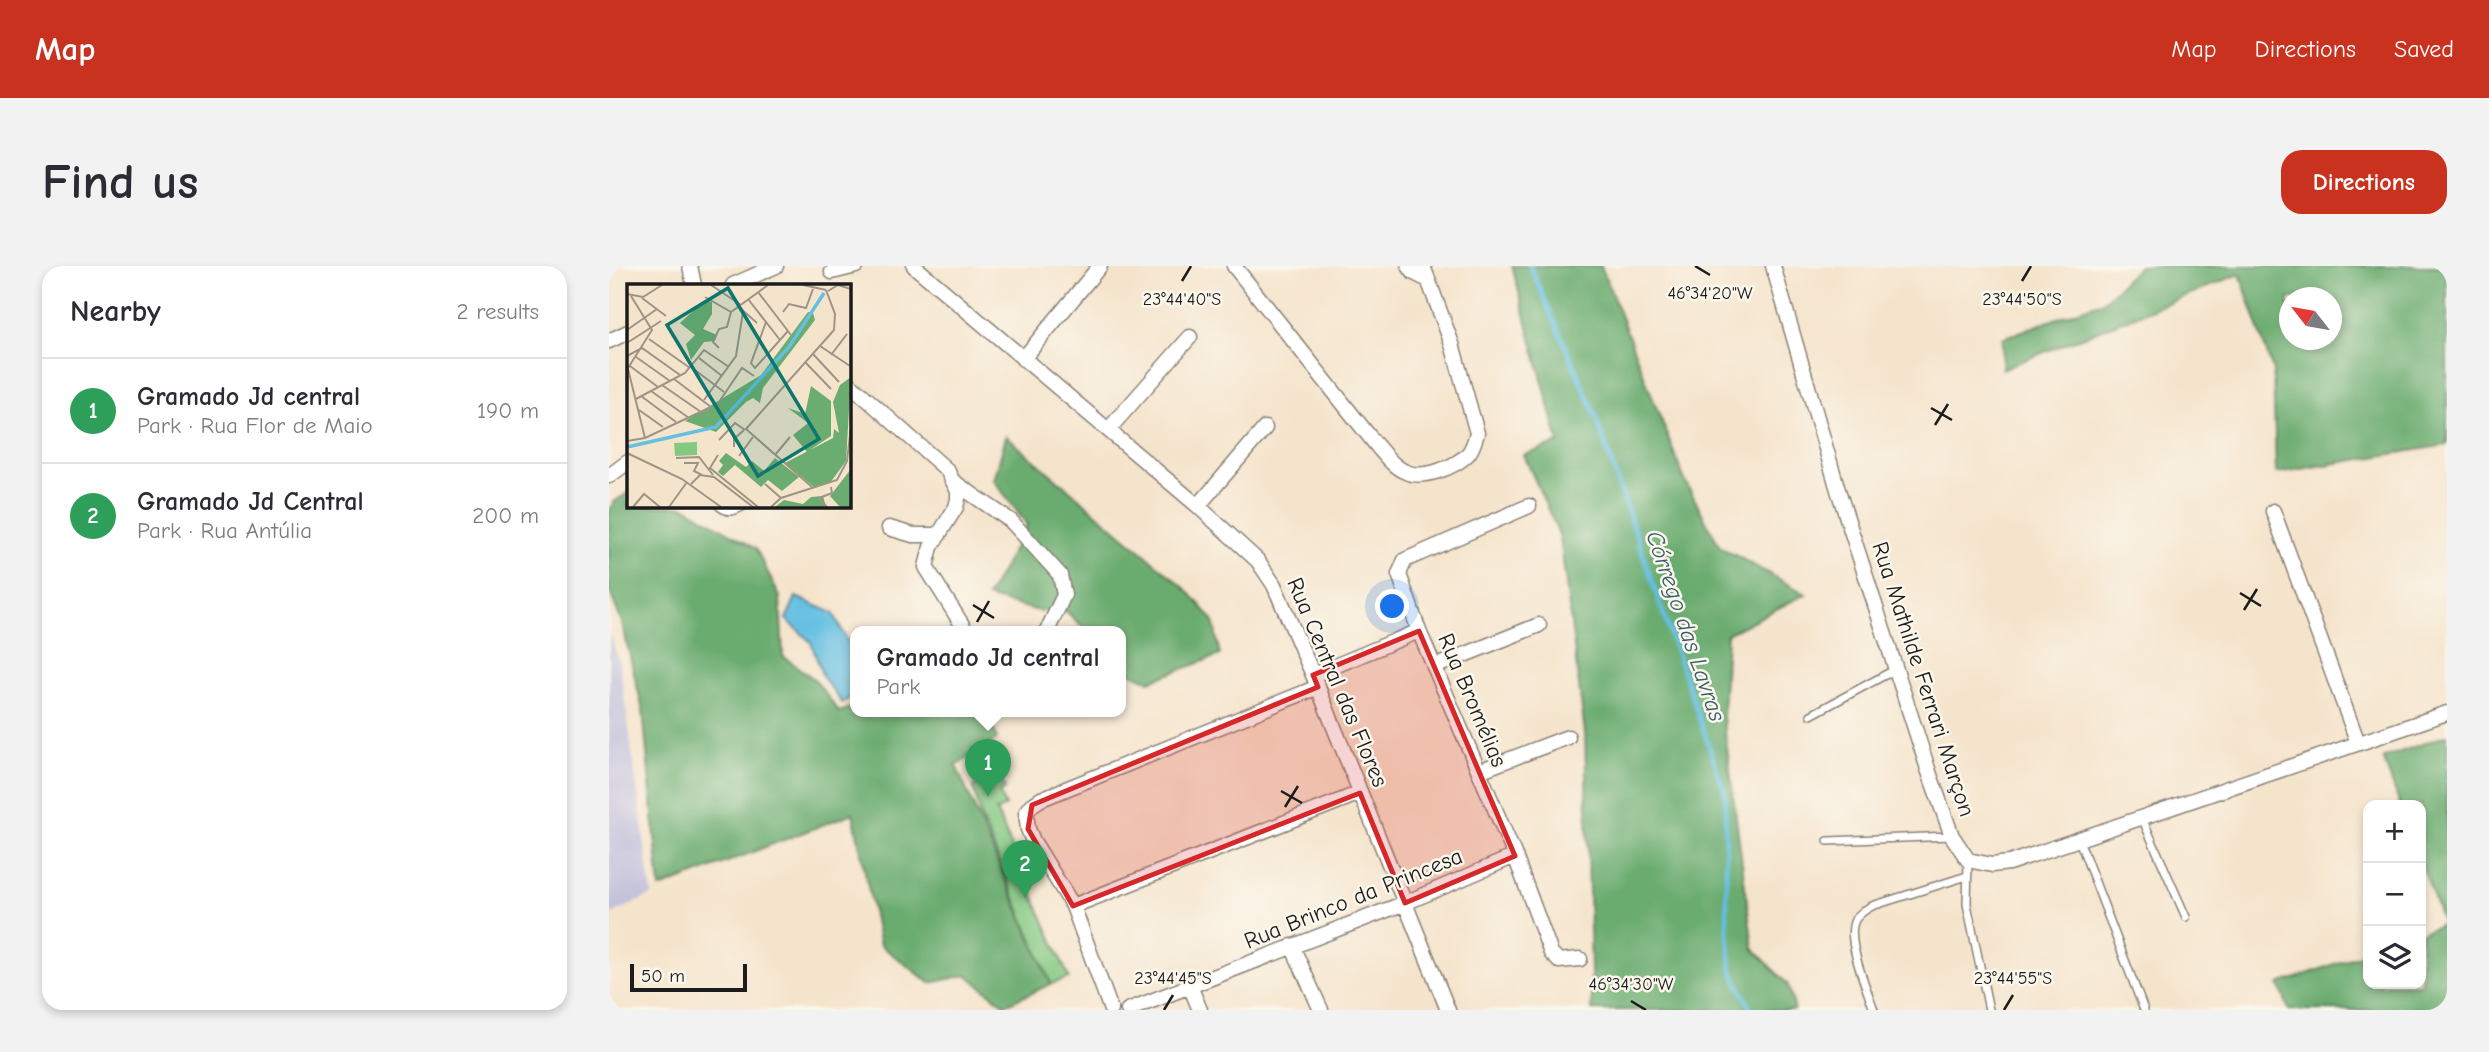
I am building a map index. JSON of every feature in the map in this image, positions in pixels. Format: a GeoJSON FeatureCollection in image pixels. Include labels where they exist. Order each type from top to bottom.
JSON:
{"type":"FeatureCollection","features":[{"type":"Feature","properties":{"kind":"street"},"geometry":{"type":"LineString","coordinates":[[690,266],[694,284]]}},
{"type":"Feature","properties":{"kind":"street"},"geometry":{"type":"LineString","coordinates":[[735,284],[776,266]]}},
{"type":"Feature","properties":{"kind":"street"},"geometry":{"type":"LineString","coordinates":[[832,274],[856,266]]}},
{"type":"Feature","properties":{"kind":"street","name":"Rua Central das Flores"},"geometry":{"type":"LineString","coordinates":[[914,266],[1198,506],[1258,561],[1274,585],[1315,681],[1448,1010]]}},
{"type":"Feature","properties":{"kind":"street"},"geometry":{"type":"LineString","coordinates":[[1023,359],[1100,266]]}},
{"type":"Feature","properties":{"kind":"street"},"geometry":{"type":"LineString","coordinates":[[1234,266],[1377,446],[1404,472],[1430,474],[1468,454],[1478,433],[1452,344],[1423,266]]}},
{"type":"Feature","properties":{"kind":"street"},"geometry":{"type":"LineString","coordinates":[[1409,266],[1415,273],[1429,280]]}},
{"type":"Feature","properties":{"kind":"street","name":"Rua Mathilde Ferrari Marçon"},"geometry":{"type":"LineString","coordinates":[[1773,266],[1838,490],[1952,836],[1968,860]]}},
{"type":"Feature","properties":{"kind":"street"},"geometry":{"type":"LineString","coordinates":[[609,341],[627,332]]}},
{"type":"Feature","properties":{"kind":"street"},"geometry":{"type":"LineString","coordinates":[[1108,430],[1190,337]]}},
{"type":"Feature","properties":{"kind":"street"},"geometry":{"type":"LineString","coordinates":[[851,385],[947,470],[954,482],[958,499],[931,547],[926,567],[963,626]]}},
{"type":"Feature","properties":{"kind":"street"},"geometry":{"type":"LineString","coordinates":[[1198,506],[1265,428]]}},
{"type":"Feature","properties":{"kind":"street"},"geometry":{"type":"LineString","coordinates":[[609,476],[627,463]]}},
{"type":"Feature","properties":{"kind":"street"},"geometry":{"type":"LineString","coordinates":[[954,482],[1011,521],[1060,575],[1064,595],[1049,626]]}},
{"type":"Feature","properties":{"kind":"street","name":"Rua Bromélias"},"geometry":{"type":"LineString","coordinates":[[1529,506],[1405,560],[1399,574],[1419,631],[1515,856],[1551,953],[1559,961],[1580,959]]}},
{"type":"Feature","properties":{"kind":"street"},"geometry":{"type":"LineString","coordinates":[[2273,511],[2358,743]]}},
{"type":"Feature","properties":{"kind":"street"},"geometry":{"type":"LineString","coordinates":[[889,528],[903,534],[939,535]]}},
{"type":"Feature","properties":{"kind":"street"},"geometry":{"type":"LineString","coordinates":[[1434,667],[1539,625]]}},
{"type":"Feature","properties":{"kind":"street"},"geometry":{"type":"LineString","coordinates":[[1111,1010],[1073,906],[1028,829],[1026,813],[1032,805],[1315,681],[1419,631]]}},
{"type":"Feature","properties":{"kind":"street"},"geometry":{"type":"LineString","coordinates":[[1968,860],[1992,865],[2009,863],[2447,713]]}},
{"type":"Feature","properties":{"kind":"street"},"geometry":{"type":"LineString","coordinates":[[1479,771],[1568,737]]}},
{"type":"Feature","properties":{"kind":"street"},"geometry":{"type":"LineString","coordinates":[[1073,906],[1360,793]]}},
{"type":"Feature","properties":{"kind":"street","name":"Rua Brinco da Princesa"},"geometry":{"type":"LineString","coordinates":[[1128,1010],[1405,903],[1515,856]]}},
{"type":"Feature","properties":{"kind":"street"},"geometry":{"type":"LineString","coordinates":[[1293,947],[1321,1010]]}},
{"type":"Feature","properties":{"kind":"street"},"geometry":{"type":"LineString","coordinates":[[1190,986],[1200,1010]]}},
{"type":"Feature","properties":{"kind":"lane"},"geometry":{"type":"LineString","coordinates":[[721,508],[731,512],[740,508]]}},
{"type":"Feature","properties":{"kind":"lane"},"geometry":{"type":"LineString","coordinates":[[1811,715],[1897,669]]}},
{"type":"Feature","properties":{"kind":"lane"},"geometry":{"type":"LineString","coordinates":[[2142,818],[2186,917]]}},
{"type":"Feature","properties":{"kind":"lane"},"geometry":{"type":"LineString","coordinates":[[1828,841],[1952,836]]}},
{"type":"Feature","properties":{"kind":"lane"},"geometry":{"type":"LineString","coordinates":[[2079,840],[2144,1010]]}},
{"type":"Feature","properties":{"kind":"lane"},"geometry":{"type":"LineString","coordinates":[[1968,860],[1967,904],[1989,1010]]}},
{"type":"Feature","properties":{"kind":"lane"},"geometry":{"type":"LineString","coordinates":[[1874,1010],[1855,950],[1852,934],[1854,922],[1872,906],[1967,876]]}},
{"type":"Feature","properties":{"kind":"highlighted area"},"geometry":{"type":"Polygon","coordinates":[[[1419,631],[1515,856],[1405,903],[1360,793],[1073,906],[1028,829],[1032,805],[1318,687],[1313,675],[1419,631]]]}},
{"type":"Feature","properties":{"kind":"shaded area"},"geometry":{"type":"Polygon","coordinates":[[[609,630],[620,666],[652,895],[609,915],[609,630]]]}},
{"type":"Feature","properties":{"kind":"green space"},"geometry":{"type":"Polygon","coordinates":[[[1512,266],[1601,266],[1686,483],[1720,547],[1806,594],[1727,634],[1723,717],[1753,948],[1788,985],[1795,1010],[1592,1010],[1585,733],[1560,537],[1524,455],[1559,443],[1512,266]]]}},
{"type":"Feature","properties":{"kind":"green space"},"geometry":{"type":"Polygon","coordinates":[[[2139,266],[2447,266],[2447,445],[2276,473],[2273,371],[2240,274],[2002,369],[2003,338],[2104,301],[2139,266]]]}},
{"type":"Feature","properties":{"kind":"green space"},"geometry":{"type":"Polygon","coordinates":[[[1006,436],[1188,591],[1213,620],[1220,655],[1150,681],[1126,668],[1126,626],[1082,626],[1066,611],[1039,611],[987,597],[1027,525],[994,480],[1006,436]]]}},
{"type":"Feature","properties":{"kind":"green space"},"geometry":{"type":"Polygon","coordinates":[[[627,494],[627,508],[687,508],[756,549],[780,597],[783,656],[815,680],[839,712],[850,708],[850,717],[990,717],[997,739],[956,766],[1051,984],[1005,1005],[967,975],[930,983],[880,945],[853,813],[660,888],[643,711],[622,623],[609,590],[609,510],[614,502],[627,494]]]}},
{"type":"Feature","properties":{"kind":"green space"},"geometry":{"type":"Polygon","coordinates":[[[2447,735],[2447,1010],[2289,1010],[2279,984],[2363,954],[2363,989],[2426,989],[2426,931],[2443,924],[2426,877],[2426,800],[2398,800],[2383,758],[2447,735]]]}},
{"type":"Feature","properties":{"kind":"green space"},"geometry":{"type":"Polygon","coordinates":[[[996,773],[1005,789],[999,793],[1005,806],[996,811],[1069,978],[1051,984],[981,817],[973,787],[996,773]]]}},
{"type":"Feature","properties":{"kind":"water"},"geometry":{"type":"Polygon","coordinates":[[[796,597],[833,613],[850,646],[850,697],[842,703],[823,677],[811,642],[786,619],[796,597]]]}},
{"type":"Feature","properties":{"kind":"waterway","name":"Córrego das Lavras"},"geometry":{"type":"LineString","coordinates":[[1530,266],[1593,409],[1725,793],[1727,921],[1731,969],[1751,1010]]}},
{"type":"Feature","properties":{"kind":"place","name":"Gramado Jd central"},"geometry":{"type":"Point","coordinates":[988,797]}},
{"type":"Feature","properties":{"kind":"place","name":"Gramado Jd Central"},"geometry":{"type":"Point","coordinates":[1025,898]}}]}
